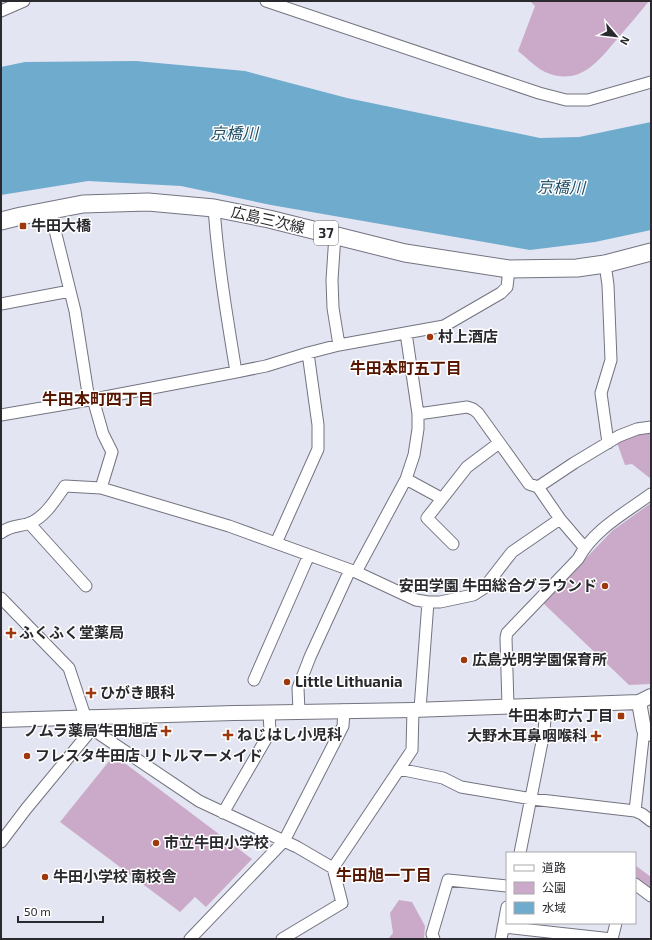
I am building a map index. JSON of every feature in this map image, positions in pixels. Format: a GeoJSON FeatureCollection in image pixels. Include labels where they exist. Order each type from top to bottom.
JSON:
{"type":"FeatureCollection","features":[{"type":"Feature","properties":{"kind":"main road","name":"広島三次線"},"geometry":{"type":"LineString","coordinates":[[1,221],[83,204],[148,202],[214,208],[269,219],[405,253],[509,269],[577,268],[605,264],[651,252]]}},
{"type":"Feature","properties":{"kind":"street"},"geometry":{"type":"LineString","coordinates":[[1,11],[24,1]]}},
{"type":"Feature","properties":{"kind":"street"},"geometry":{"type":"LineString","coordinates":[[266,1],[539,93],[566,100],[588,100],[651,82]]}},
{"type":"Feature","properties":{"kind":"street"},"geometry":{"type":"LineString","coordinates":[[214,208],[222,290],[236,372]]}},
{"type":"Feature","properties":{"kind":"street"},"geometry":{"type":"LineString","coordinates":[[50,210],[75,311],[91,400],[103,434],[112,452],[102,488]]}},
{"type":"Feature","properties":{"kind":"street"},"geometry":{"type":"LineString","coordinates":[[335,235],[332,280],[333,308],[339,345]]}},
{"type":"Feature","properties":{"kind":"street"},"geometry":{"type":"LineString","coordinates":[[605,264],[608,285],[611,360],[601,393],[608,443]]}},
{"type":"Feature","properties":{"kind":"street"},"geometry":{"type":"LineString","coordinates":[[1,415],[91,400],[266,366],[339,345],[444,326],[501,293],[506,287],[509,269]]}},
{"type":"Feature","properties":{"kind":"street"},"geometry":{"type":"LineString","coordinates":[[1,304],[70,291]]}},
{"type":"Feature","properties":{"kind":"street"},"geometry":{"type":"LineString","coordinates":[[299,711],[298,688],[310,657],[353,571],[406,479],[414,455],[418,429],[418,414],[406,333]]}},
{"type":"Feature","properties":{"kind":"street"},"geometry":{"type":"LineString","coordinates":[[276,543],[318,449],[318,425],[308,353]]}},
{"type":"Feature","properties":{"kind":"street"},"geometry":{"type":"LineString","coordinates":[[418,414],[467,407],[478,413],[529,484],[538,487],[560,519],[584,547]]}},
{"type":"Feature","properties":{"kind":"street"},"geometry":{"type":"LineString","coordinates":[[538,487],[619,436],[637,429],[651,427]]}},
{"type":"Feature","properties":{"kind":"street"},"geometry":{"type":"LineString","coordinates":[[453,544],[426,518],[467,467],[499,443]]}},
{"type":"Feature","properties":{"kind":"street"},"geometry":{"type":"LineString","coordinates":[[406,479],[441,498]]}},
{"type":"Feature","properties":{"kind":"street"},"geometry":{"type":"LineString","coordinates":[[1,533],[7,528],[32,522],[49,509],[65,486],[102,488],[229,526],[353,571],[416,600],[440,602],[473,595],[484,588],[512,552],[560,519]]}},
{"type":"Feature","properties":{"kind":"street"},"geometry":{"type":"LineString","coordinates":[[508,706],[507,633],[578,559],[584,547],[606,526],[651,494]]}},
{"type":"Feature","properties":{"kind":"street"},"geometry":{"type":"LineString","coordinates":[[29,523],[86,586]]}},
{"type":"Feature","properties":{"kind":"street"},"geometry":{"type":"LineString","coordinates":[[254,680],[309,555]]}},
{"type":"Feature","properties":{"kind":"street"},"geometry":{"type":"LineString","coordinates":[[1,598],[69,668],[90,720],[199,801],[284,841],[333,868],[342,903],[282,939]]}},
{"type":"Feature","properties":{"kind":"street"},"geometry":{"type":"LineString","coordinates":[[333,868],[412,750],[428,602]]}},
{"type":"Feature","properties":{"kind":"street"},"geometry":{"type":"LineString","coordinates":[[1,719],[90,720],[269,712],[416,710],[647,701],[647,732],[635,811]]}},
{"type":"Feature","properties":{"kind":"street"},"geometry":{"type":"LineString","coordinates":[[520,852],[532,799],[544,732],[546,705]]}},
{"type":"Feature","properties":{"kind":"street"},"geometry":{"type":"LineString","coordinates":[[190,939],[284,841],[343,726],[344,710]]}},
{"type":"Feature","properties":{"kind":"street"},"geometry":{"type":"LineString","coordinates":[[223,813],[270,732],[269,712]]}},
{"type":"Feature","properties":{"kind":"street"},"geometry":{"type":"LineString","coordinates":[[1,842],[90,720]]}},
{"type":"Feature","properties":{"kind":"street"},"geometry":{"type":"LineString","coordinates":[[399,769],[443,778],[462,787],[532,799],[635,811],[651,821]]}},
{"type":"Feature","properties":{"kind":"street"},"geometry":{"type":"LineString","coordinates":[[434,939],[432,934],[448,880],[506,886]]}},
{"type":"Feature","properties":{"kind":"street"},"geometry":{"type":"LineString","coordinates":[[636,885],[651,896]]}},
{"type":"Feature","properties":{"kind":"street"},"geometry":{"type":"LineString","coordinates":[[501,939],[506,913]]}},
{"type":"Feature","properties":{"kind":"street"},"geometry":{"type":"LineString","coordinates":[[503,927],[574,937],[612,939],[616,924]]}},
{"type":"Feature","properties":{"kind":"green space"},"geometry":{"type":"Polygon","coordinates":[[[530,1],[649,1],[595,64],[578,74],[557,76],[541,70],[518,51],[535,6],[530,1]]]}},
{"type":"Feature","properties":{"kind":"green space"},"geometry":{"type":"Polygon","coordinates":[[[651,430],[651,479],[632,464],[625,465],[616,440],[651,430]]]}},
{"type":"Feature","properties":{"kind":"green space","name":"安田学園 牛田総合グラウンド"},"geometry":{"type":"Polygon","coordinates":[[[651,503],[651,684],[629,685],[543,603],[612,531],[651,503]]]}},
{"type":"Feature","properties":{"kind":"green space"},"geometry":{"type":"Polygon","coordinates":[[[114,755],[252,859],[206,907],[195,897],[180,912],[60,822],[114,755]]]}},
{"type":"Feature","properties":{"kind":"green space"},"geometry":{"type":"Polygon","coordinates":[[[636,866],[651,877],[651,892],[636,879],[636,866]]]}},
{"type":"Feature","properties":{"kind":"green space"},"geometry":{"type":"Polygon","coordinates":[[[399,900],[412,902],[425,926],[424,939],[388,939],[393,933],[390,913],[399,900]]]}},
{"type":"Feature","properties":{"kind":"water","name":"京橋川"},"geometry":{"type":"Polygon","coordinates":[[[136,61],[245,71],[347,98],[540,138],[579,137],[651,122],[651,230],[595,242],[530,250],[271,205],[181,186],[88,181],[1,195],[1,67],[25,62],[136,61]]]}},
{"type":"Feature","properties":{"kind":"place","name":"牛田大橋"},"geometry":{"type":"Point","coordinates":[23,226]}},
{"type":"Feature","properties":{"kind":"place","name":"村上酒店"},"geometry":{"type":"Point","coordinates":[430,337]}},
{"type":"Feature","properties":{"kind":"place","name":"安田学園 牛田総合グラウンド"},"geometry":{"type":"Point","coordinates":[605,586]}},
{"type":"Feature","properties":{"kind":"place","name":"ふくふく堂薬局"},"geometry":{"type":"Point","coordinates":[11,633]}},
{"type":"Feature","properties":{"kind":"place","name":"広島光明学園保育所"},"geometry":{"type":"Point","coordinates":[464,660]}},
{"type":"Feature","properties":{"kind":"place","name":"Little Lithuania"},"geometry":{"type":"Point","coordinates":[287,682]}},
{"type":"Feature","properties":{"kind":"place","name":"ひがき眼科"},"geometry":{"type":"Point","coordinates":[91,693]}},
{"type":"Feature","properties":{"kind":"place","name":"牛田本町六丁目"},"geometry":{"type":"Point","coordinates":[621,716]}},
{"type":"Feature","properties":{"kind":"place","name":"ノムラ薬局牛田旭店"},"geometry":{"type":"Point","coordinates":[166,731]}},
{"type":"Feature","properties":{"kind":"place","name":"ねじはし小児科"},"geometry":{"type":"Point","coordinates":[228,735]}},
{"type":"Feature","properties":{"kind":"place","name":"大野木耳鼻咽喉科"},"geometry":{"type":"Point","coordinates":[596,736]}},
{"type":"Feature","properties":{"kind":"place","name":"フレスタ牛田店 リトルマーメイド"},"geometry":{"type":"Point","coordinates":[27,756]}},
{"type":"Feature","properties":{"kind":"place","name":"市立牛田小学校"},"geometry":{"type":"Point","coordinates":[156,843]}},
{"type":"Feature","properties":{"kind":"place","name":"牛田小学校 南校舎"},"geometry":{"type":"Point","coordinates":[45,877]}},
{"type":"Feature","properties":{"kind":"district","name":"牛田本町五丁目"},"geometry":{"type":"Point","coordinates":[406,368]}},
{"type":"Feature","properties":{"kind":"district","name":"牛田本町四丁目"},"geometry":{"type":"Point","coordinates":[98,399]}},
{"type":"Feature","properties":{"kind":"district","name":"牛田旭一丁目"},"geometry":{"type":"Point","coordinates":[384,875]}}]}
